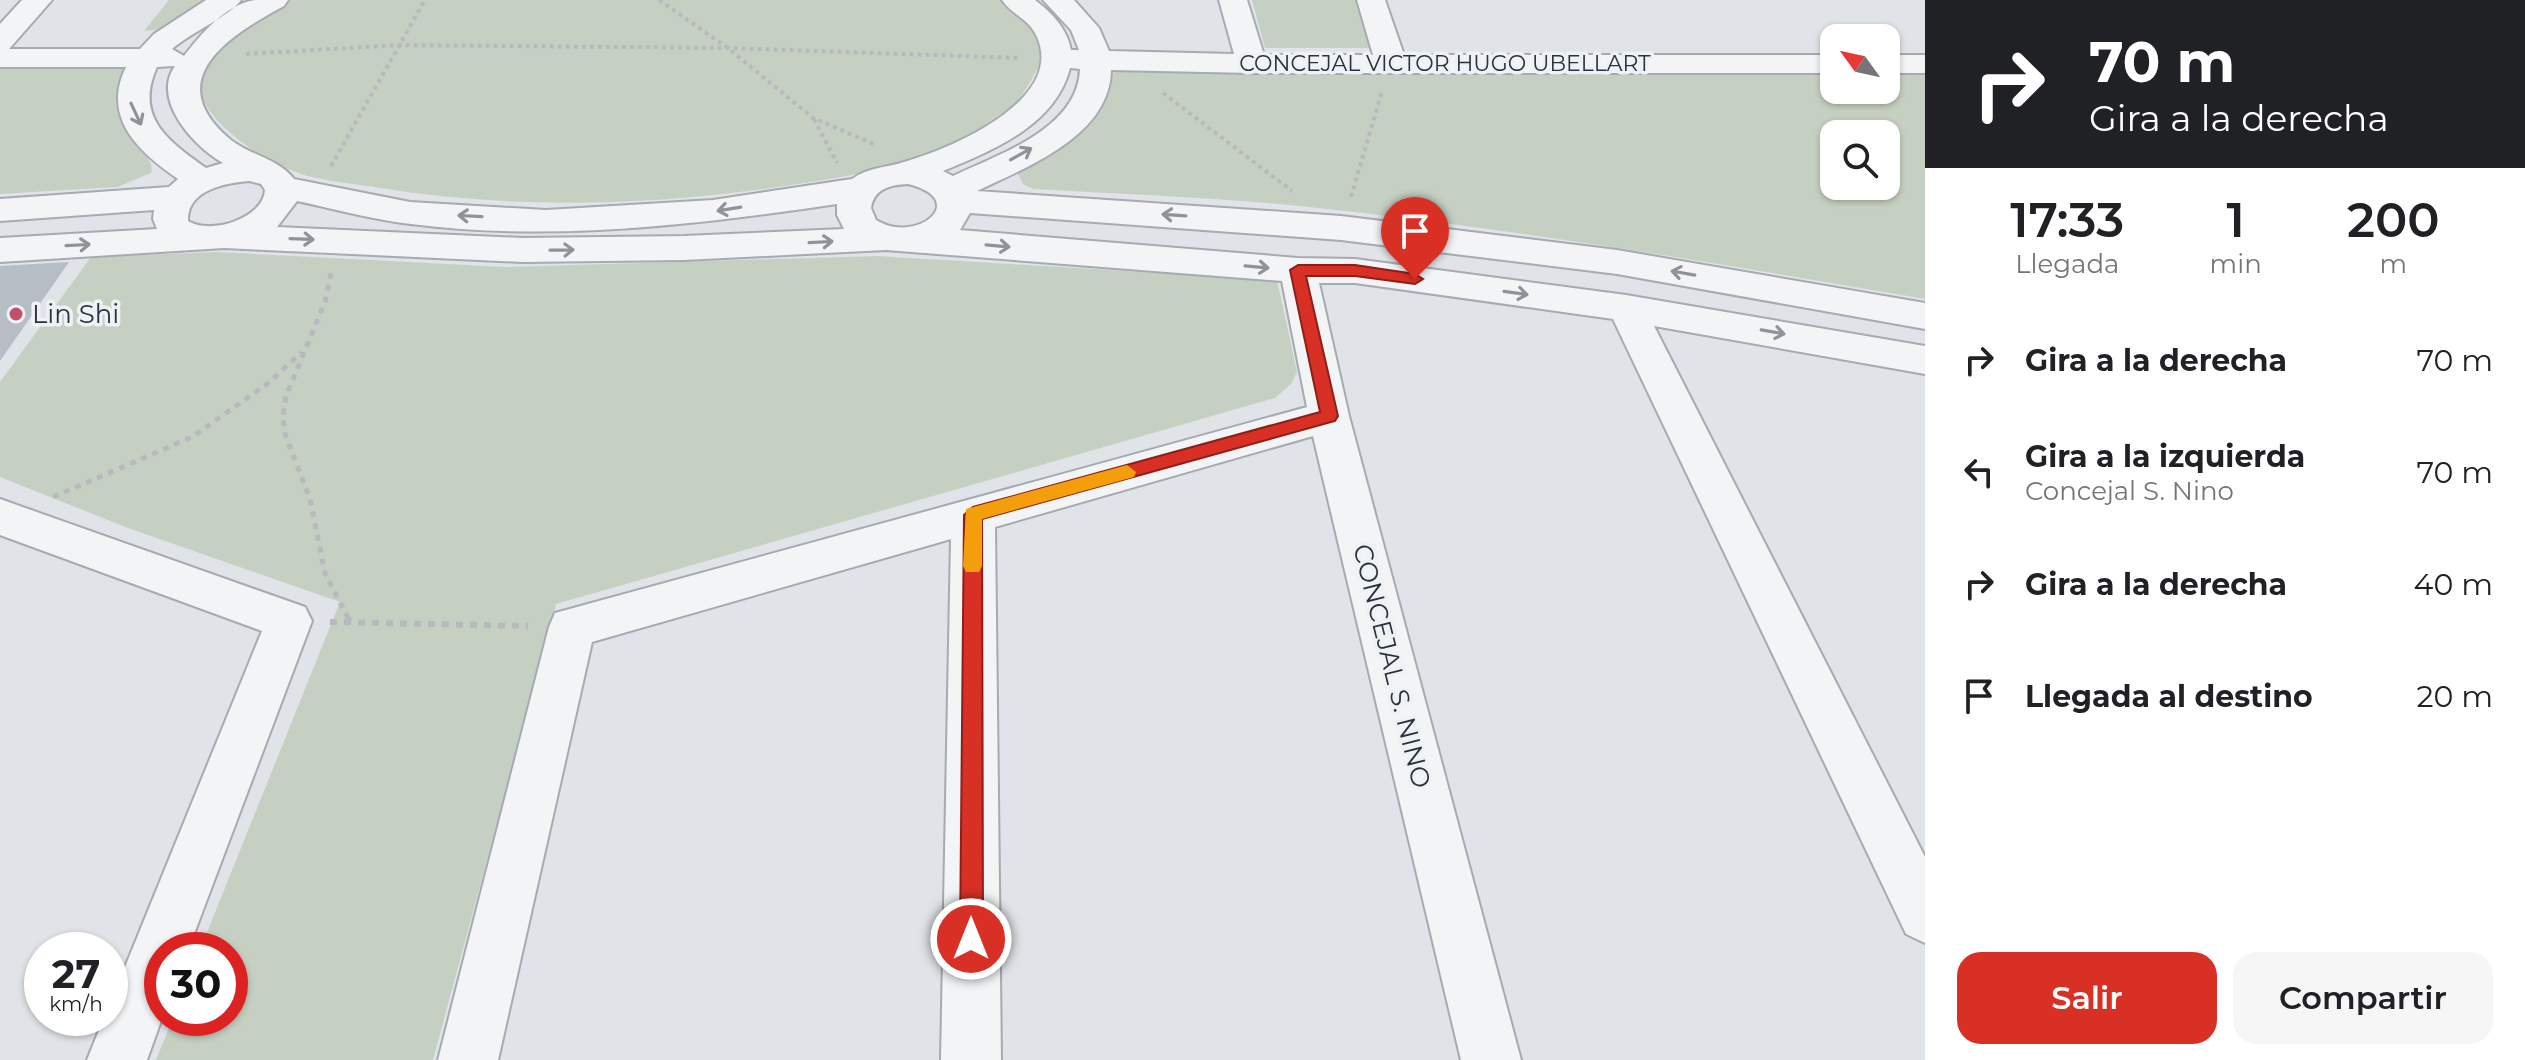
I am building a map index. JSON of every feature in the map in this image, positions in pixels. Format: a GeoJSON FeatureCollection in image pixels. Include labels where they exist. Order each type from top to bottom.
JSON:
{"type":"FeatureCollection","features":[{"type":"Feature","properties":{"kind":"street"},"geometry":{"type":"LineString","coordinates":[[0,42],[38,0]]}},
{"type":"Feature","properties":{"kind":"street"},"geometry":{"type":"LineString","coordinates":[[191,189],[145,134],[129,99],[134,78],[147,58],[179,28],[227,0]]}},
{"type":"Feature","properties":{"kind":"street"},"geometry":{"type":"LineString","coordinates":[[274,0],[216,35],[185,74],[182,93],[198,124],[221,148],[287,184]]}},
{"type":"Feature","properties":{"kind":"street"},"geometry":{"type":"LineString","coordinates":[[0,210],[191,189],[230,172],[410,213],[546,221],[713,211],[856,189],[981,142],[1022,117],[1047,91],[1056,71],[1052,32],[1039,15],[1016,0]]}},
{"type":"Feature","properties":{"kind":"street"},"geometry":{"type":"LineString","coordinates":[[954,195],[1066,127],[1089,96],[1097,76],[1110,61],[1077,14],[1057,0]]}},
{"type":"Feature","properties":{"kind":"street"},"geometry":{"type":"LineString","coordinates":[[1233,0],[1252,64]]}},
{"type":"Feature","properties":{"kind":"street"},"geometry":{"type":"LineString","coordinates":[[1371,0],[1391,62]]}},
{"type":"Feature","properties":{"kind":"street"},"geometry":{"type":"LineString","coordinates":[[0,58],[196,57]]}},
{"type":"Feature","properties":{"kind":"street","name":"CONCEJAL VICTOR HUGO UBELLART"},"geometry":{"type":"LineString","coordinates":[[1057,59],[1252,64],[1820,64]]}},
{"type":"Feature","properties":{"kind":"street"},"geometry":{"type":"LineString","coordinates":[[1900,64],[1925,64]]}},
{"type":"Feature","properties":{"kind":"street"},"geometry":{"type":"LineString","coordinates":[[916,169],[954,195],[1341,228],[1617,262],[1925,316]]}},
{"type":"Feature","properties":{"kind":"street"},"geometry":{"type":"LineString","coordinates":[[0,250],[214,237],[262,221],[282,198],[287,184]]}},
{"type":"Feature","properties":{"kind":"street"},"geometry":{"type":"LineString","coordinates":[[191,189],[171,208],[170,220],[175,229],[187,236],[523,250],[684,248],[921,239],[1298,270],[1355,271],[1626,308],[1925,360]]}},
{"type":"Feature","properties":{"kind":"street"},"geometry":{"type":"LineString","coordinates":[[856,189],[852,211],[857,223],[883,239]]}},
{"type":"Feature","properties":{"kind":"street"},"geometry":{"type":"LineString","coordinates":[[921,239],[950,224],[957,213],[954,195]]}},
{"type":"Feature","properties":{"kind":"street"},"geometry":{"type":"LineString","coordinates":[[1341,228],[1355,271]]}},
{"type":"Feature","properties":{"kind":"street","name":"CONCEJAL S. NINO"},"geometry":{"type":"LineString","coordinates":[[1298,270],[1329,416],[1491,1060]]}},
{"type":"Feature","properties":{"kind":"street"},"geometry":{"type":"LineString","coordinates":[[1626,308],[1925,915]]}},
{"type":"Feature","properties":{"kind":"street"},"geometry":{"type":"LineString","coordinates":[[468,1060],[572,627],[1329,416]]}},
{"type":"Feature","properties":{"kind":"street"},"geometry":{"type":"LineString","coordinates":[[971,1060],[973,515]]}},
{"type":"Feature","properties":{"kind":"street"},"geometry":{"type":"LineString","coordinates":[[1,518],[289,621],[117,1060]]}},
{"type":"Feature","properties":{"kind":"path"},"geometry":{"type":"LineString","coordinates":[[287,184],[399,45],[425,0]]}},
{"type":"Feature","properties":{"kind":"path"},"geometry":{"type":"LineString","coordinates":[[659,0],[728,48],[813,118],[916,169]]}},
{"type":"Feature","properties":{"kind":"path"},"geometry":{"type":"LineString","coordinates":[[196,57],[399,45],[728,48],[1057,59]]}},
{"type":"Feature","properties":{"kind":"path"},"geometry":{"type":"LineString","coordinates":[[1110,61],[1341,228],[1391,62]]}},
{"type":"Feature","properties":{"kind":"path"},"geometry":{"type":"LineString","coordinates":[[813,118],[856,189]]}},
{"type":"Feature","properties":{"kind":"path"},"geometry":{"type":"LineString","coordinates":[[319,240],[331,266],[332,276],[286,396],[283,416],[285,434],[310,499],[325,573],[350,622]]}},
{"type":"Feature","properties":{"kind":"path"},"geometry":{"type":"LineString","coordinates":[[1,518],[192,437],[256,393],[305,349]]}},
{"type":"Feature","properties":{"kind":"path"},"geometry":{"type":"LineString","coordinates":[[289,621],[572,627]]}},
{"type":"Feature","properties":{"kind":"green space"},"geometry":{"type":"Polygon","coordinates":[[[169,0],[209,0],[163,29],[144,31],[169,0]]]}},
{"type":"Feature","properties":{"kind":"green space"},"geometry":{"type":"Polygon","coordinates":[[[289,0],[1003,0],[1029,23],[1043,59],[1015,103],[965,137],[913,159],[857,174],[673,199],[576,203],[478,199],[429,195],[308,176],[254,151],[218,121],[206,105],[200,87],[201,70],[215,50],[239,29],[289,0]]]}},
{"type":"Feature","properties":{"kind":"green space"},"geometry":{"type":"Polygon","coordinates":[[[1252,0],[1357,0],[1375,48],[1265,48],[1252,0]]]}},
{"type":"Feature","properties":{"kind":"green space"},"geometry":{"type":"Polygon","coordinates":[[[0,65],[118,67],[124,70],[120,116],[127,132],[147,157],[151,173],[117,187],[0,194],[0,65]]]}},
{"type":"Feature","properties":{"kind":"green space"},"geometry":{"type":"Polygon","coordinates":[[[1123,69],[1820,70],[1820,104],[1900,104],[1900,71],[1925,71],[1925,299],[1457,225],[1267,203],[1033,189],[1023,184],[1017,172],[1100,99],[1112,74],[1123,69]]]}},
{"type":"Feature","properties":{"kind":"green space"},"geometry":{"type":"Polygon","coordinates":[[[216,252],[505,267],[877,256],[1277,280],[1297,372],[1291,384],[1275,398],[556,604],[433,1060],[156,1060],[166,1036],[248,1036],[248,932],[207,932],[340,602],[128,528],[0,477],[0,382],[91,257],[216,252]]]}},
{"type":"Feature","properties":{"kind":"building","name":"Lin Shi"},"geometry":{"type":"Polygon","coordinates":[[[69,262],[0,361],[0,266],[69,262]]]}},
{"type":"Feature","properties":{"kind":"slow traffic"},"geometry":{"type":"LineString","coordinates":[[973,566],[973,515],[1127,472]]}},
{"type":"Feature","properties":{"kind":"place","name":"Lin Shi"},"geometry":{"type":"Point","coordinates":[16,314]}},
{"type":"Feature","properties":{"kind":"route"},"geometry":{"type":"LineString","coordinates":[[971,939],[973,515],[1329,416],[1298,270],[1355,271],[1415,279]]}}]}
